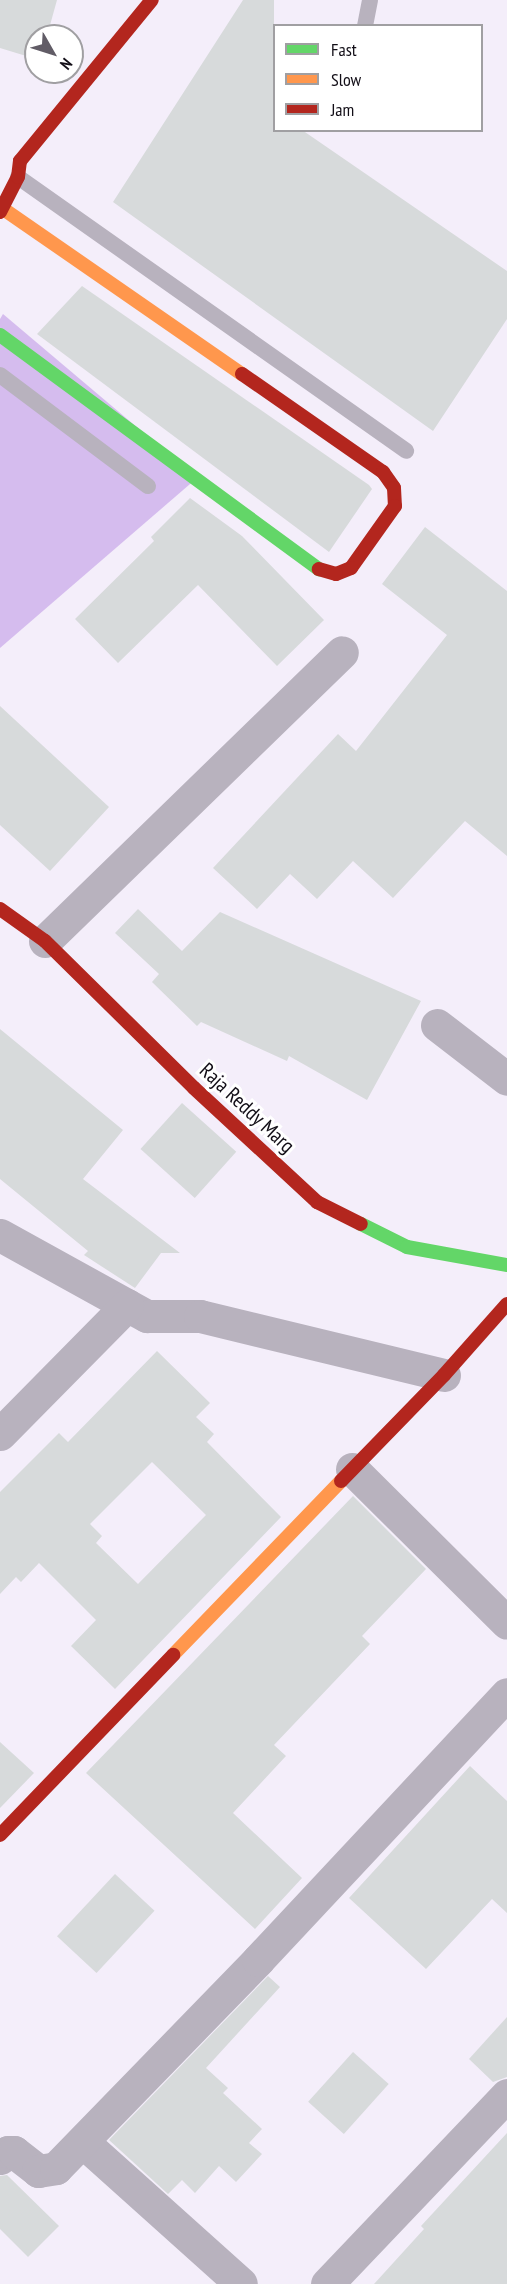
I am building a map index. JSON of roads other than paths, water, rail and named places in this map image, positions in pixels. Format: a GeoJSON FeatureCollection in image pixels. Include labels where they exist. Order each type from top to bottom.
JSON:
{"type":"FeatureCollection","features":[{"type":"Feature","properties":{"kind":"street"},"geometry":{"type":"LineString","coordinates":[[0,335],[318,568],[336,574],[351,568],[395,506],[394,488],[383,472],[1,210],[12,166],[152,0]]}},
{"type":"Feature","properties":{"kind":"street"},"geometry":{"type":"LineString","coordinates":[[45,940],[342,652]]}},
{"type":"Feature","properties":{"kind":"street","name":"Raja Reddy Marg"},"geometry":{"type":"LineString","coordinates":[[0,909],[45,940],[194,1088],[318,1202],[407,1247],[507,1264]]}},
{"type":"Feature","properties":{"kind":"street"},"geometry":{"type":"LineString","coordinates":[[437,1025],[507,1079]]}},
{"type":"Feature","properties":{"kind":"street"},"geometry":{"type":"LineString","coordinates":[[0,1235],[147,1316],[201,1316],[444,1375]]}},
{"type":"Feature","properties":{"kind":"street"},"geometry":{"type":"LineString","coordinates":[[0,1835],[444,1375],[507,1304]]}},
{"type":"Feature","properties":{"kind":"street"},"geometry":{"type":"LineString","coordinates":[[0,1434],[127,1305]]}},
{"type":"Feature","properties":{"kind":"street"},"geometry":{"type":"LineString","coordinates":[[352,1469],[507,1623]]}},
{"type":"Feature","properties":{"kind":"street"},"geometry":{"type":"LineString","coordinates":[[1,2154],[14,2152],[38,2171],[45,2172],[56,2168],[507,1694]]}},
{"type":"Feature","properties":{"kind":"street"},"geometry":{"type":"LineString","coordinates":[[327,2284],[507,2095]]}},
{"type":"Feature","properties":{"kind":"street"},"geometry":{"type":"LineString","coordinates":[[83,2142],[241,2284]]}},
{"type":"Feature","properties":{"kind":"lane"},"geometry":{"type":"LineString","coordinates":[[365,24],[370,0]]}},
{"type":"Feature","properties":{"kind":"lane"},"geometry":{"type":"LineString","coordinates":[[12,166],[406,451]]}},
{"type":"Feature","properties":{"kind":"lane"},"geometry":{"type":"LineString","coordinates":[[0,375],[148,486]]}}]}
